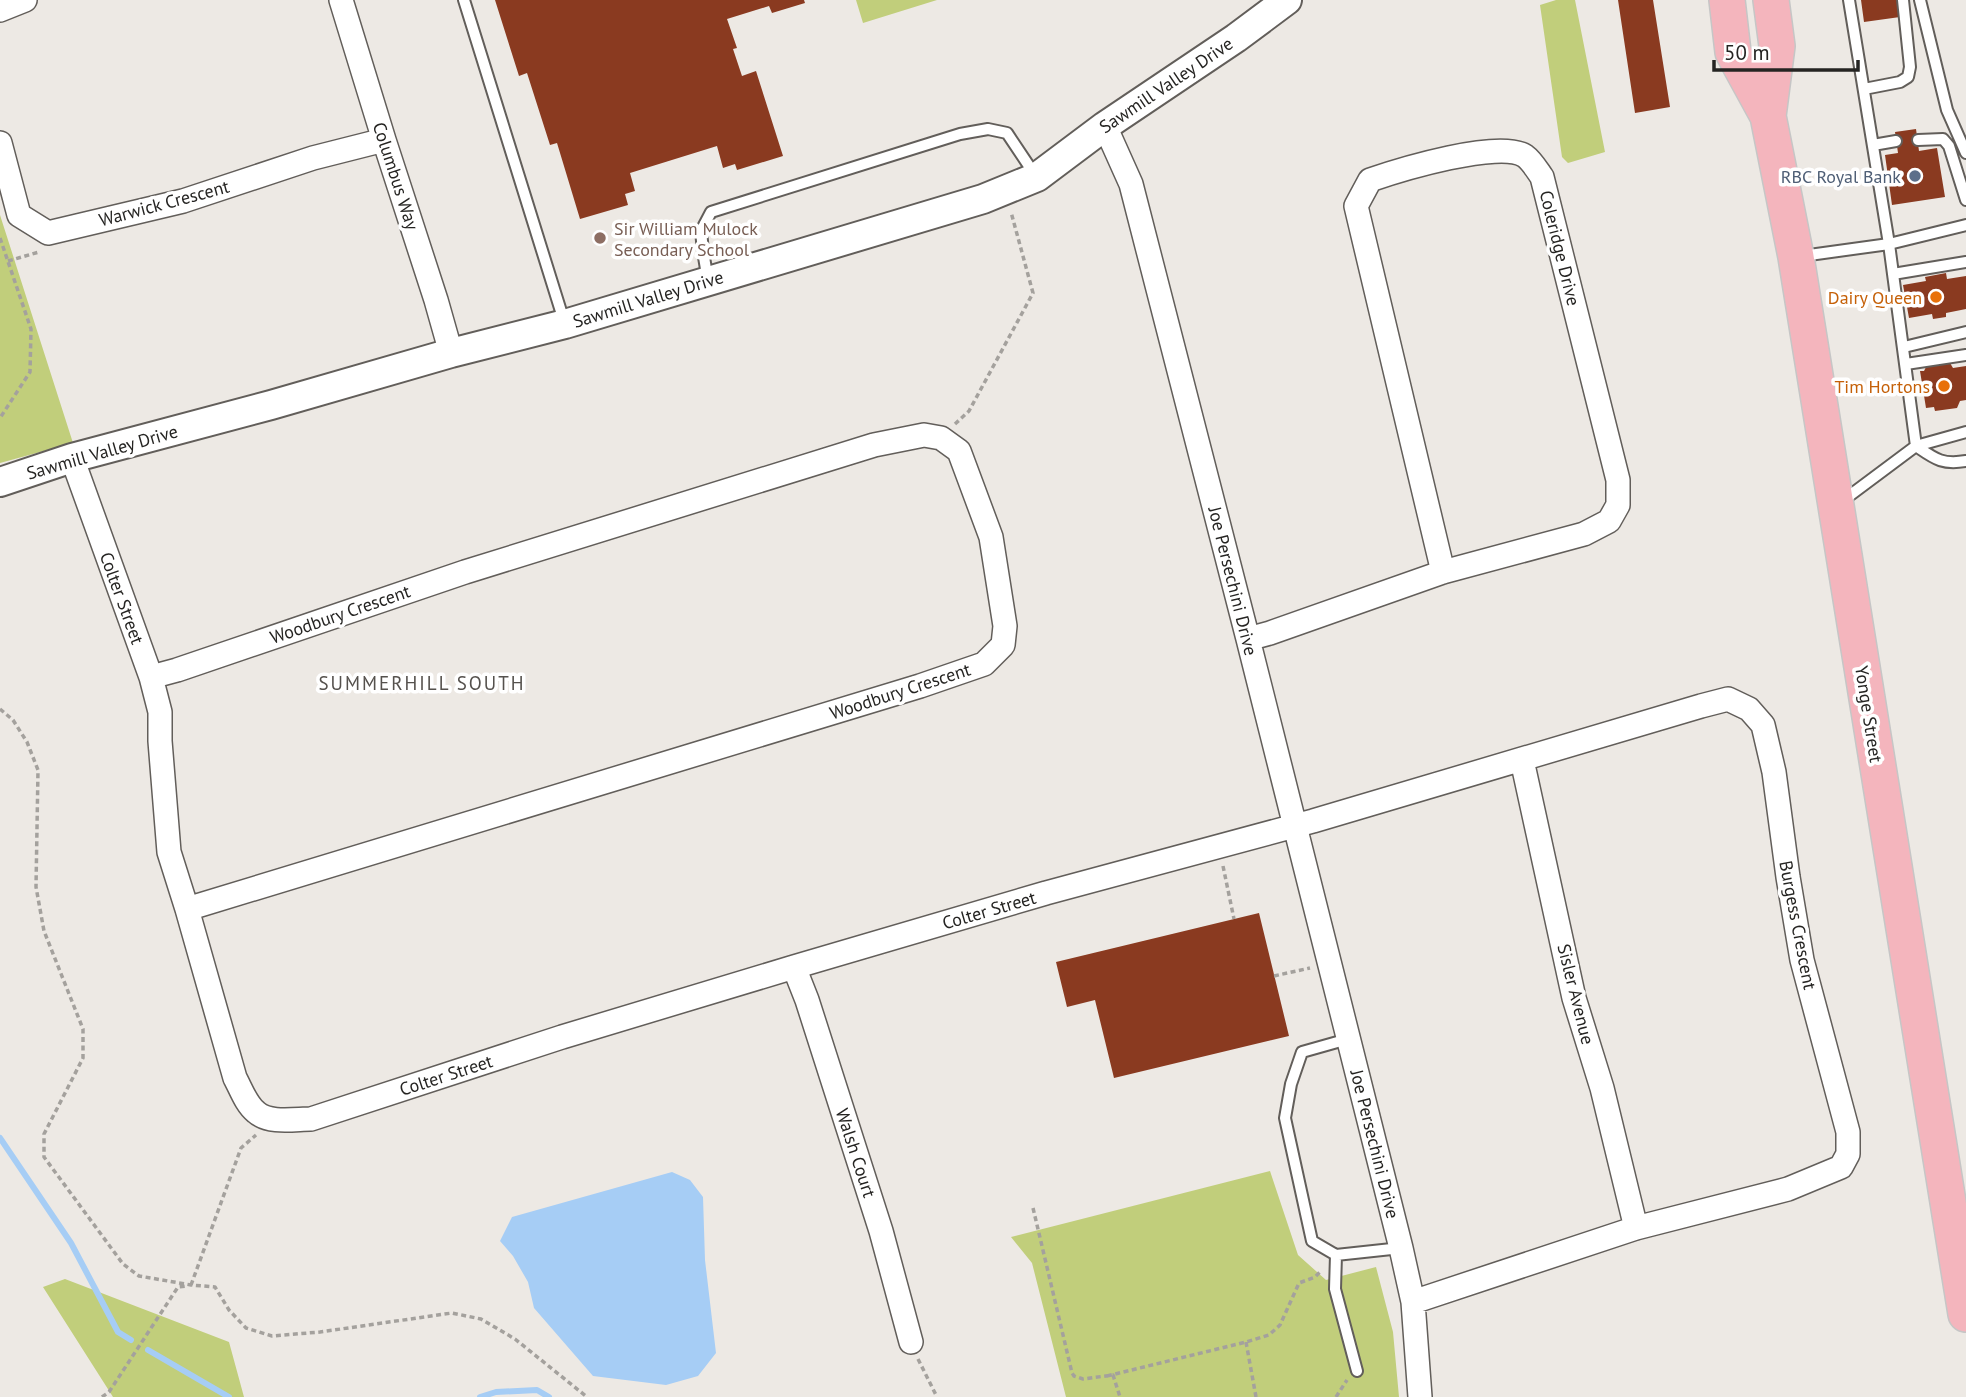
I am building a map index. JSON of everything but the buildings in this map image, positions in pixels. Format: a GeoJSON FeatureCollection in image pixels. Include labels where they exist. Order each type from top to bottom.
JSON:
{"type":"FeatureCollection","features":[{"type":"Feature","properties":{"kind":"main road","name":"Yonge Street"},"geometry":{"type":"LineString","coordinates":[[1727,0],[1733,52],[1768,116],[1796,257],[1966,1314]]}},
{"type":"Feature","properties":{"kind":"main road","name":"Yonge Street"},"geometry":{"type":"LineString","coordinates":[[1768,116],[1777,46],[1771,0]]}},
{"type":"Feature","properties":{"kind":"street"},"geometry":{"type":"LineString","coordinates":[[0,10],[25,0]]}},
{"type":"Feature","properties":{"kind":"street","name":"Columbus Way"},"geometry":{"type":"LineString","coordinates":[[341,0],[451,353]]}},
{"type":"Feature","properties":{"kind":"street","name":"Sawmill Valley Drive"},"geometry":{"type":"LineString","coordinates":[[0,482],[72,458],[565,324],[983,199],[1037,177],[1105,126],[1236,38],[1287,0]]}},
{"type":"Feature","properties":{"kind":"street","name":"Joe Persechini Drive"},"geometry":{"type":"LineString","coordinates":[[1105,126],[1131,184],[1401,1248],[1413,1302],[1419,1397]]}},
{"type":"Feature","properties":{"kind":"street","name":"Warwick Crescent"},"geometry":{"type":"LineString","coordinates":[[48,233],[183,201],[313,158],[384,140]]}},
{"type":"Feature","properties":{"kind":"street"},"geometry":{"type":"LineString","coordinates":[[0,143],[19,215],[48,233]]}},
{"type":"Feature","properties":{"kind":"street","name":"Coleridge Drive"},"geometry":{"type":"LineString","coordinates":[[1248,639],[1444,572],[1584,534],[1609,521],[1618,505],[1618,480],[1542,177],[1524,155],[1510,152],[1478,152],[1370,180],[1356,206],[1444,572]]}},
{"type":"Feature","properties":{"kind":"street","name":"Woodbury Crescent"},"geometry":{"type":"LineString","coordinates":[[150,677],[465,572],[874,444],[925,435],[940,438],[959,451],[991,537],[1005,626],[1003,645],[984,664],[920,687],[187,909]]}},
{"type":"Feature","properties":{"kind":"street","name":"Colter Street"},"geometry":{"type":"LineString","coordinates":[[72,458],[160,712],[169,852],[236,1078],[256,1113],[272,1119],[311,1119],[562,1037],[794,967],[1046,893],[1294,827]]}},
{"type":"Feature","properties":{"kind":"street","name":"Burgess Crescent"},"geometry":{"type":"LineString","coordinates":[[1294,827],[1728,699],[1749,709],[1763,725],[1774,772],[1802,960],[1848,1132],[1848,1154],[1841,1167],[1788,1189],[1636,1228],[1413,1302]]}},
{"type":"Feature","properties":{"kind":"street","name":"Sisler Avenue"},"geometry":{"type":"LineString","coordinates":[[1522,760],[1574,998],[1602,1088],[1636,1228]]}},
{"type":"Feature","properties":{"kind":"street","name":"Walsh Court"},"geometry":{"type":"LineString","coordinates":[[794,967],[881,1231],[910,1341]]}},
{"type":"Feature","properties":{"kind":"lane"},"geometry":{"type":"LineString","coordinates":[[464,0],[565,324]]}},
{"type":"Feature","properties":{"kind":"lane"},"geometry":{"type":"LineString","coordinates":[[1849,0],[1889,244],[1916,446],[1937,460],[1950,464],[1966,461]]}},
{"type":"Feature","properties":{"kind":"lane"},"geometry":{"type":"LineString","coordinates":[[1864,89],[1900,82],[1908,77],[1910,67],[1903,0]]}},
{"type":"Feature","properties":{"kind":"lane"},"geometry":{"type":"LineString","coordinates":[[1920,0],[1947,110],[1966,153]]}},
{"type":"Feature","properties":{"kind":"lane"},"geometry":{"type":"LineString","coordinates":[[708,281],[701,231],[711,212],[960,134],[988,129],[1007,133],[1037,177]]}},
{"type":"Feature","properties":{"kind":"lane"},"geometry":{"type":"LineString","coordinates":[[1917,140],[1944,139],[1950,146],[1966,200]]}},
{"type":"Feature","properties":{"kind":"lane"},"geometry":{"type":"LineString","coordinates":[[1873,145],[1896,141]]}},
{"type":"Feature","properties":{"kind":"lane"},"geometry":{"type":"LineString","coordinates":[[1796,257],[1889,244],[1966,225]]}},
{"type":"Feature","properties":{"kind":"lane"},"geometry":{"type":"LineString","coordinates":[[1893,274],[1966,262]]}},
{"type":"Feature","properties":{"kind":"lane"},"geometry":{"type":"LineString","coordinates":[[1903,347],[1965,333]]}},
{"type":"Feature","properties":{"kind":"lane"},"geometry":{"type":"LineString","coordinates":[[1906,364],[1966,355]]}},
{"type":"Feature","properties":{"kind":"lane"},"geometry":{"type":"LineString","coordinates":[[1836,506],[1916,446],[1966,432]]}},
{"type":"Feature","properties":{"kind":"lane"},"geometry":{"type":"LineString","coordinates":[[1348,1039],[1302,1052],[1291,1084],[1284,1118],[1312,1241],[1336,1255],[1401,1248]]}},
{"type":"Feature","properties":{"kind":"lane"},"geometry":{"type":"LineString","coordinates":[[1336,1255],[1335,1289],[1357,1371]]}},
{"type":"Feature","properties":{"kind":"path"},"geometry":{"type":"LineString","coordinates":[[940,438],[970,411],[1033,293],[1006,190]]}},
{"type":"Feature","properties":{"kind":"path"},"geometry":{"type":"LineString","coordinates":[[8,261],[41,252],[48,233]]}},
{"type":"Feature","properties":{"kind":"path"},"geometry":{"type":"LineString","coordinates":[[0,238],[31,329],[30,372],[0,418]]}},
{"type":"Feature","properties":{"kind":"path"},"geometry":{"type":"LineString","coordinates":[[0,709],[13,720],[27,741],[38,770],[36,887],[44,931],[83,1029],[83,1058],[44,1134],[44,1157],[123,1264],[139,1276],[215,1287],[229,1310],[246,1328],[272,1336],[320,1332],[452,1313],[481,1319],[515,1339],[587,1397]]}},
{"type":"Feature","properties":{"kind":"path"},"geometry":{"type":"LineString","coordinates":[[1218,847],[1234,919]]}},
{"type":"Feature","properties":{"kind":"path"},"geometry":{"type":"LineString","coordinates":[[1274,976],[1329,963]]}},
{"type":"Feature","properties":{"kind":"path"},"geometry":{"type":"LineString","coordinates":[[191,1285],[241,1148],[272,1119]]}},
{"type":"Feature","properties":{"kind":"path"},"geometry":{"type":"LineString","coordinates":[[1033,1208],[1072,1373],[1083,1380],[1113,1375],[1120,1397]]}},
{"type":"Feature","properties":{"kind":"path"},"geometry":{"type":"LineString","coordinates":[[1107,1376],[1269,1335],[1280,1325],[1299,1283],[1315,1277],[1336,1255]]}},
{"type":"Feature","properties":{"kind":"path"},"geometry":{"type":"LineString","coordinates":[[102,1397],[109,1392],[178,1286],[191,1285]]}},
{"type":"Feature","properties":{"kind":"path"},"geometry":{"type":"LineString","coordinates":[[910,1341],[937,1397]]}},
{"type":"Feature","properties":{"kind":"path"},"geometry":{"type":"LineString","coordinates":[[1247,1342],[1256,1397]]}},
{"type":"Feature","properties":{"kind":"path"},"geometry":{"type":"LineString","coordinates":[[1336,1397],[1347,1380]]}},
{"type":"Feature","properties":{"kind":"green space"},"geometry":{"type":"Polygon","coordinates":[[[856,0],[937,0],[863,23],[856,0]]]}},
{"type":"Feature","properties":{"kind":"green space"},"geometry":{"type":"Polygon","coordinates":[[[1556,0],[1575,0],[1605,152],[1568,163],[1562,157],[1540,5],[1556,0]]]}},
{"type":"Feature","properties":{"kind":"green space"},"geometry":{"type":"Polygon","coordinates":[[[0,215],[73,443],[0,463],[0,215]]]}},
{"type":"Feature","properties":{"kind":"green space"},"geometry":{"type":"Polygon","coordinates":[[[1270,1171],[1298,1255],[1326,1280],[1376,1267],[1393,1332],[1399,1397],[1066,1397],[1032,1263],[1011,1237],[1270,1171]]]}},
{"type":"Feature","properties":{"kind":"green space"},"geometry":{"type":"Polygon","coordinates":[[[65,1279],[229,1342],[244,1397],[113,1397],[43,1287],[65,1279]]]}},
{"type":"Feature","properties":{"kind":"water"},"geometry":{"type":"Polygon","coordinates":[[[672,1172],[690,1180],[703,1197],[705,1260],[716,1353],[698,1376],[666,1385],[593,1376],[534,1308],[528,1282],[513,1256],[500,1241],[512,1217],[672,1172]]]}},
{"type":"Feature","properties":{"kind":"waterway"},"geometry":{"type":"LineString","coordinates":[[0,1138],[71,1243],[118,1332],[131,1340]]}},
{"type":"Feature","properties":{"kind":"waterway"},"geometry":{"type":"LineString","coordinates":[[148,1350],[229,1397]]}},
{"type":"Feature","properties":{"kind":"waterway"},"geometry":{"type":"LineString","coordinates":[[480,1397],[496,1392],[537,1390],[549,1397]]}},
{"type":"Feature","properties":{"kind":"place","name":"RBC Royal Bank"},"geometry":{"type":"Point","coordinates":[1915,176]}},
{"type":"Feature","properties":{"kind":"place","name":"Sir William Mulock Secondary School"},"geometry":{"type":"Point","coordinates":[600,238]}},
{"type":"Feature","properties":{"kind":"place","name":"Dairy Queen"},"geometry":{"type":"Point","coordinates":[1936,297]}},
{"type":"Feature","properties":{"kind":"place","name":"Tim Hortons"},"geometry":{"type":"Point","coordinates":[1944,386]}},
{"type":"Feature","properties":{"kind":"district","name":"SUMMERHILL SOUTH"},"geometry":{"type":"Point","coordinates":[422,683]}}]}
